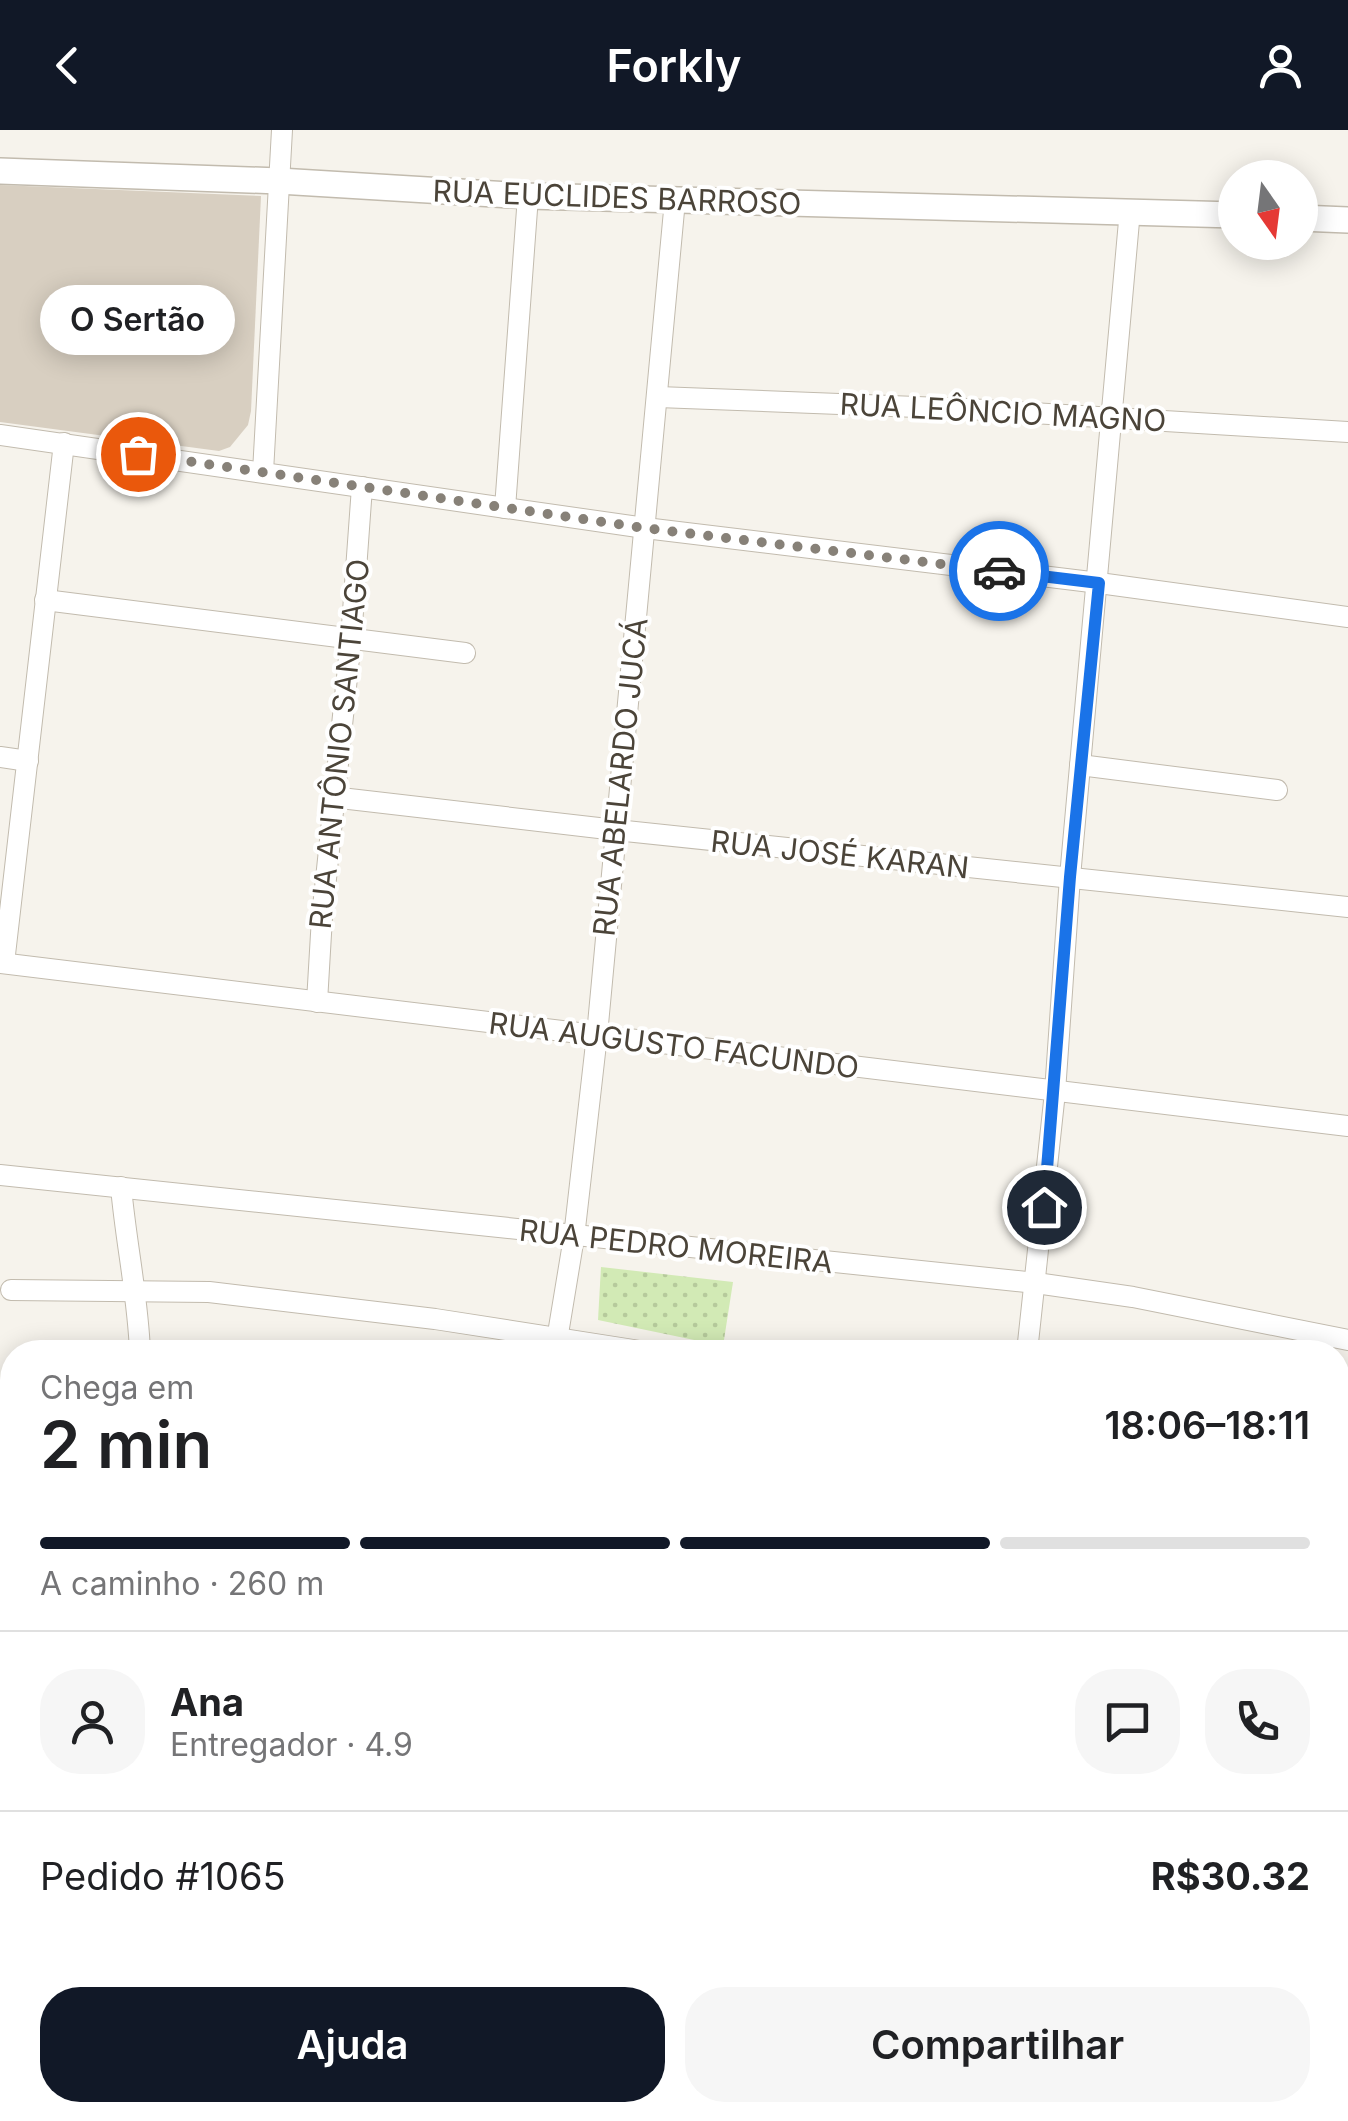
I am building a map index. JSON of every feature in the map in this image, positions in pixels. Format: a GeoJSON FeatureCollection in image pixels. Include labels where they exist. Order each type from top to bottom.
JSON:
{"type":"FeatureCollection","features":[{"type":"Feature","properties":{"kind":"street"},"geometry":{"type":"LineString","coordinates":[[263,472],[282,130]]}},
{"type":"Feature","properties":{"kind":"street","name":"RUA EUCLIDES BARROSO"},"geometry":{"type":"LineString","coordinates":[[0,171],[528,196],[1218,214]]}},
{"type":"Feature","properties":{"kind":"street"},"geometry":{"type":"LineString","coordinates":[[505,508],[528,196]]}},
{"type":"Feature","properties":{"kind":"street","name":"RUA ABELARDO JUCÁ"},"geometry":{"type":"LineString","coordinates":[[558,1340],[574,1237],[596,1035],[675,200]]}},
{"type":"Feature","properties":{"kind":"street"},"geometry":{"type":"LineString","coordinates":[[1029,1340],[1055,1092],[1070,877],[1130,210]]}},
{"type":"Feature","properties":{"kind":"street"},"geometry":{"type":"LineString","coordinates":[[1318,219],[1348,220]]}},
{"type":"Feature","properties":{"kind":"street","name":"RUA LEÔNCIO MAGNO"},"geometry":{"type":"LineString","coordinates":[[658,397],[1348,432]]}},
{"type":"Feature","properties":{"kind":"street"},"geometry":{"type":"LineString","coordinates":[[0,435],[644,528],[1348,617]]}},
{"type":"Feature","properties":{"kind":"street"},"geometry":{"type":"LineString","coordinates":[[2,963],[64,443]]}},
{"type":"Feature","properties":{"kind":"street","name":"RUA ANTÔNIO SANTIAGO"},"geometry":{"type":"LineString","coordinates":[[318,1002],[332,797],[351,639],[362,487]]}},
{"type":"Feature","properties":{"kind":"street"},"geometry":{"type":"LineString","coordinates":[[44,600],[466,653]]}},
{"type":"Feature","properties":{"kind":"street"},"geometry":{"type":"LineString","coordinates":[[0,757],[28,761]]}},
{"type":"Feature","properties":{"kind":"street"},"geometry":{"type":"LineString","coordinates":[[1080,765],[1277,790]]}},
{"type":"Feature","properties":{"kind":"street","name":"RUA JOSÉ KARAN"},"geometry":{"type":"LineString","coordinates":[[332,797],[1348,907]]}},
{"type":"Feature","properties":{"kind":"street","name":"RUA AUGUSTO FACUNDO"},"geometry":{"type":"LineString","coordinates":[[2,963],[1348,1126]]}},
{"type":"Feature","properties":{"kind":"street","name":"RUA PEDRO MOREIRA"},"geometry":{"type":"LineString","coordinates":[[0,1175],[1036,1283],[1133,1297],[1348,1340]]}},
{"type":"Feature","properties":{"kind":"street"},"geometry":{"type":"LineString","coordinates":[[121,1187],[139,1340]]}},
{"type":"Feature","properties":{"kind":"street"},"geometry":{"type":"LineString","coordinates":[[11,1290],[209,1292],[280,1298],[528,1340]]}},
{"type":"Feature","properties":{"kind":"green space"},"geometry":{"type":"Polygon","coordinates":[[[601,1267],[733,1282],[724,1340],[694,1340],[598,1320],[601,1267]]]}},
{"type":"Feature","properties":{"kind":"building"},"geometry":{"type":"Polygon","coordinates":[[[0,185],[261,196],[251,411],[248,425],[230,447],[219,451],[0,422],[0,185]]]}},
{"type":"Feature","properties":{"kind":"way so far"},"geometry":{"type":"LineString","coordinates":[[138,454],[644,528],[999,571]]}},
{"type":"Feature","properties":{"kind":"place","name":"O Sertão"},"geometry":{"type":"Point","coordinates":[138,454]}},
{"type":"Feature","properties":{"kind":"route"},"geometry":{"type":"LineString","coordinates":[[999,571],[1099,583],[1070,877],[1044,1207]]}}]}
